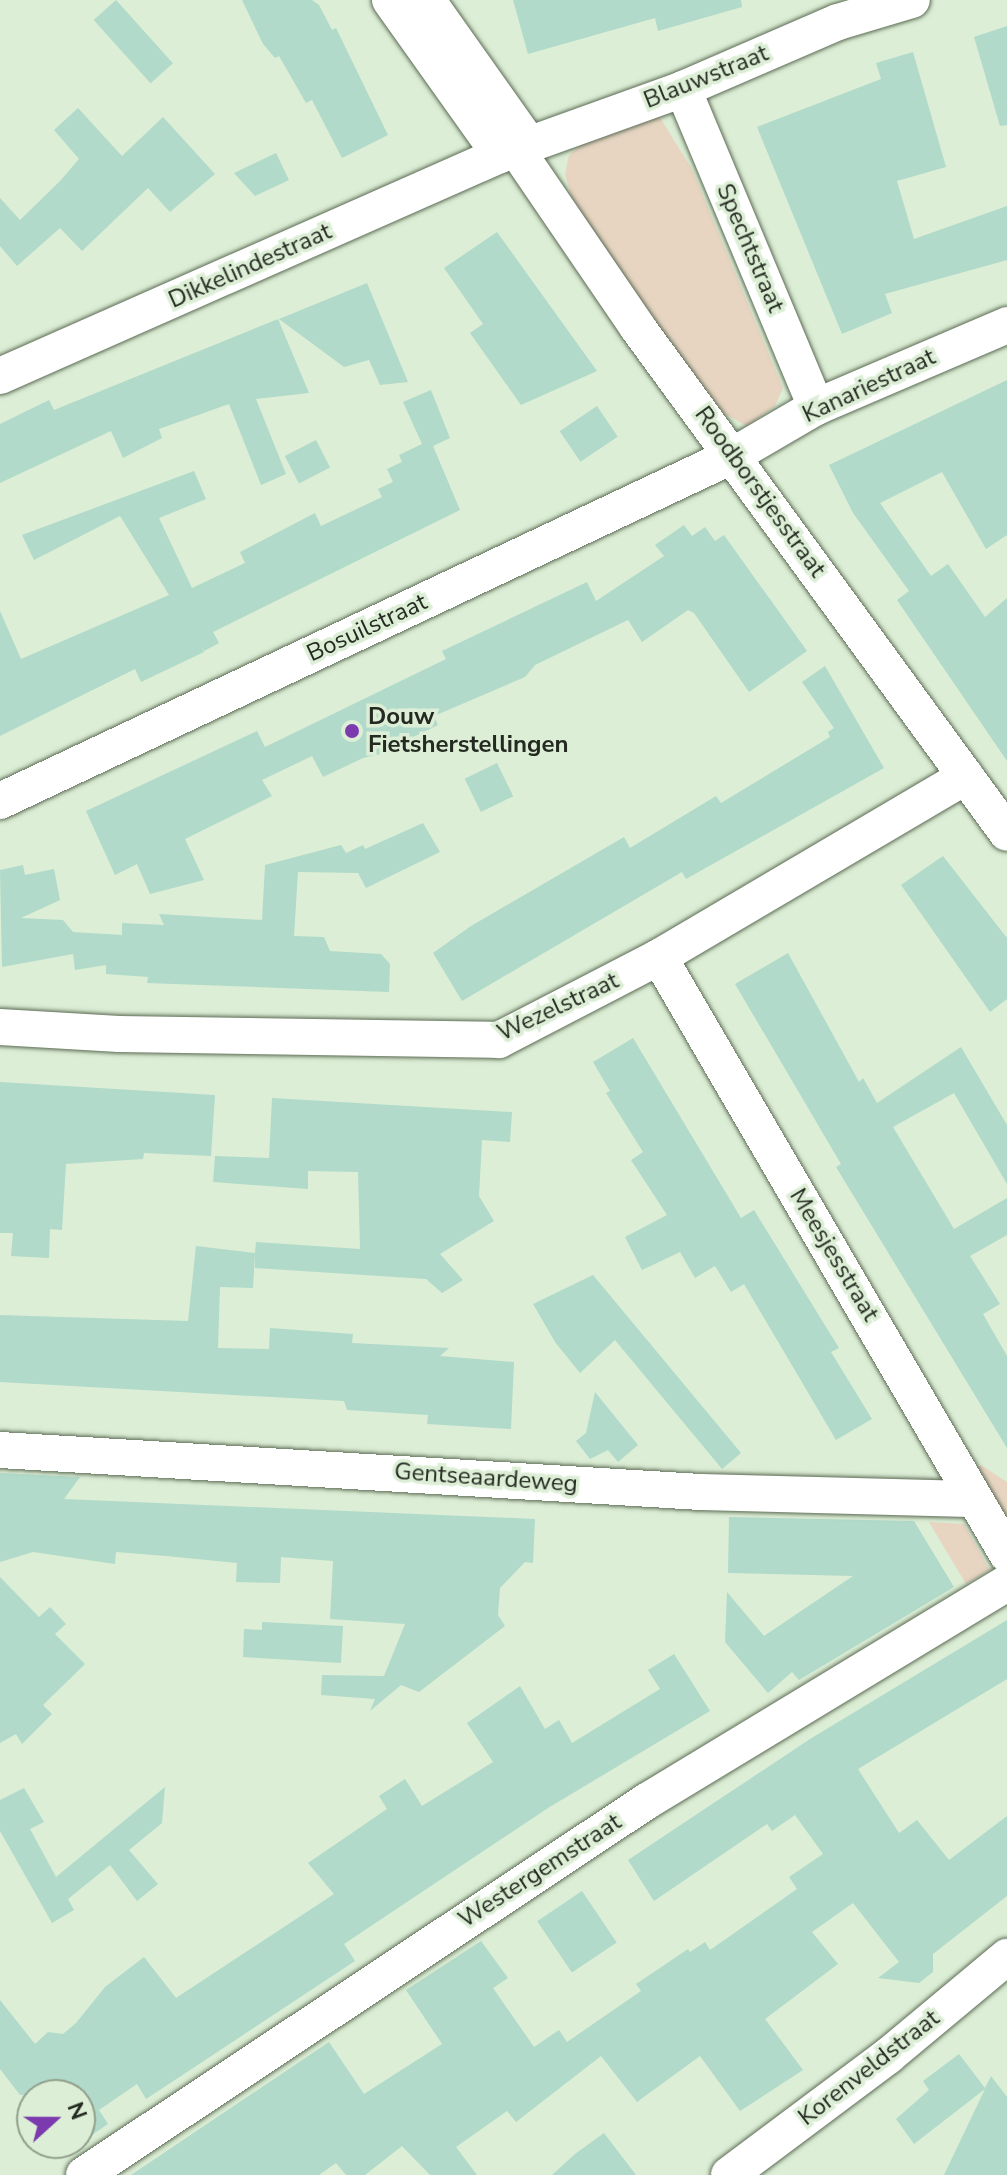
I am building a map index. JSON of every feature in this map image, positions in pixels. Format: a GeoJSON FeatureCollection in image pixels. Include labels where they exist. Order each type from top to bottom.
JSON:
{"type":"FeatureCollection","features":[{"type":"Feature","properties":{"kind":"street","name":"Roodborstjesstraat"},"geometry":{"type":"LineString","coordinates":[[390,0],[515,150]]}},
{"type":"Feature","properties":{"kind":"street","name":"Roodborstjesstraat"},"geometry":{"type":"LineString","coordinates":[[427,0],[515,150],[638,328],[734,455],[1007,833]]}},
{"type":"Feature","properties":{"kind":"street","name":"Blauwstraat"},"geometry":{"type":"LineString","coordinates":[[515,150],[683,89],[838,22],[912,0]]}},
{"type":"Feature","properties":{"kind":"street","name":"Spechtstraat"},"geometry":{"type":"LineString","coordinates":[[683,89],[816,407]]}},
{"type":"Feature","properties":{"kind":"street","name":"Dikkelindestraat"},"geometry":{"type":"LineString","coordinates":[[0,376],[515,150]]}},
{"type":"Feature","properties":{"kind":"street","name":"Kanariestraat"},"geometry":{"type":"LineString","coordinates":[[734,455],[816,407],[1007,325]]}},
{"type":"Feature","properties":{"kind":"street","name":"Bosuilstraat"},"geometry":{"type":"LineString","coordinates":[[0,801],[734,455]]}},
{"type":"Feature","properties":{"kind":"street","name":"Wezelstraat"},"geometry":{"type":"LineString","coordinates":[[0,1027],[119,1034],[499,1040],[659,957],[966,776]]}},
{"type":"Feature","properties":{"kind":"street","name":"Meesjesstraat"},"geometry":{"type":"LineString","coordinates":[[659,957],[905,1373],[971,1499],[1007,1554]]}},
{"type":"Feature","properties":{"kind":"street","name":"Gentseaardeweg"},"geometry":{"type":"LineString","coordinates":[[0,1450],[700,1492],[971,1499]]}},
{"type":"Feature","properties":{"kind":"street","name":"Westergemstraat"},"geometry":{"type":"LineString","coordinates":[[84,2175],[647,1801],[1007,1583]]}},
{"type":"Feature","properties":{"kind":"street","name":"Korenveldstraat"},"geometry":{"type":"LineString","coordinates":[[729,2175],[888,2056],[1007,1957]]}},
{"type":"Feature","properties":{"kind":"shaded area"},"geometry":{"type":"Polygon","coordinates":[[[656,111],[692,169],[783,388],[775,406],[747,426],[721,412],[602,248],[572,198],[565,174],[569,155],[582,144],[656,111]]]}},
{"type":"Feature","properties":{"kind":"shaded area"},"geometry":{"type":"Polygon","coordinates":[[[981,1465],[1007,1482],[1007,1526],[973,1469],[981,1465]]]}},
{"type":"Feature","properties":{"kind":"shaded area"},"geometry":{"type":"Polygon","coordinates":[[[929,1522],[964,1524],[990,1570],[966,1584],[929,1522]]]}},
{"type":"Feature","properties":{"kind":"building"},"geometry":{"type":"Polygon","coordinates":[[[116,0],[173,63],[151,83],[94,20],[116,0]]]}},
{"type":"Feature","properties":{"kind":"building"},"geometry":{"type":"Polygon","coordinates":[[[242,0],[312,0],[319,5],[332,30],[336,28],[388,135],[342,158],[312,100],[306,103],[279,56],[275,58],[263,44],[242,0]]]}},
{"type":"Feature","properties":{"kind":"building"},"geometry":{"type":"Polygon","coordinates":[[[513,0],[741,0],[742,7],[658,31],[655,18],[528,54],[513,0]]]}},
{"type":"Feature","properties":{"kind":"building"},"geometry":{"type":"Polygon","coordinates":[[[1007,26],[1007,125],[1000,126],[974,37],[1007,26]]]}},
{"type":"Feature","properties":{"kind":"building"},"geometry":{"type":"Polygon","coordinates":[[[913,52],[946,167],[897,181],[914,239],[1007,206],[1007,260],[885,294],[892,313],[842,334],[757,127],[881,79],[876,63],[913,52]]]}},
{"type":"Feature","properties":{"kind":"building"},"geometry":{"type":"Polygon","coordinates":[[[78,108],[122,156],[163,117],[215,174],[170,212],[148,188],[82,251],[60,228],[17,266],[0,246],[0,198],[20,220],[60,181],[79,159],[54,130],[78,108]]]}},
{"type":"Feature","properties":{"kind":"building"},"geometry":{"type":"Polygon","coordinates":[[[276,153],[289,180],[255,196],[234,173],[276,153]]]}},
{"type":"Feature","properties":{"kind":"building"},"geometry":{"type":"Polygon","coordinates":[[[497,232],[597,371],[521,405],[470,333],[483,324],[444,268],[497,232]]]}},
{"type":"Feature","properties":{"kind":"building"},"geometry":{"type":"Polygon","coordinates":[[[367,283],[408,382],[380,385],[369,360],[344,367],[279,319],[367,283]]]}},
{"type":"Feature","properties":{"kind":"building"},"geometry":{"type":"Polygon","coordinates":[[[278,319],[309,393],[256,399],[286,474],[261,485],[229,404],[159,429],[162,438],[123,458],[111,431],[0,483],[0,424],[49,400],[54,410],[278,319]]]}},
{"type":"Feature","properties":{"kind":"building"},"geometry":{"type":"Polygon","coordinates":[[[1007,380],[1007,535],[986,549],[942,472],[880,503],[931,576],[948,564],[985,617],[1007,598],[1007,761],[897,600],[909,591],[853,513],[829,465],[1007,380]]]}},
{"type":"Feature","properties":{"kind":"building"},"geometry":{"type":"Polygon","coordinates":[[[431,390],[450,438],[433,446],[460,510],[213,632],[219,643],[204,651],[200,645],[204,652],[141,682],[135,669],[0,736],[0,611],[21,659],[169,595],[120,516],[34,560],[22,535],[194,471],[206,499],[159,518],[192,588],[245,563],[240,552],[315,513],[321,526],[382,497],[378,489],[393,482],[387,469],[402,462],[399,455],[422,444],[403,402],[431,390]]]}},
{"type":"Feature","properties":{"kind":"building"},"geometry":{"type":"Polygon","coordinates":[[[597,406],[618,437],[580,462],[560,431],[597,406]]]}},
{"type":"Feature","properties":{"kind":"building"},"geometry":{"type":"Polygon","coordinates":[[[316,440],[330,468],[299,484],[285,456],[316,440]]]}},
{"type":"Feature","properties":{"kind":"building"},"geometry":{"type":"Polygon","coordinates":[[[684,525],[692,536],[705,527],[715,541],[724,535],[807,651],[749,692],[694,613],[688,610],[642,642],[628,620],[535,665],[525,677],[434,716],[438,725],[405,741],[398,750],[363,758],[323,777],[312,756],[262,780],[272,796],[185,839],[204,880],[150,894],[137,864],[115,875],[86,811],[257,731],[265,747],[446,659],[442,651],[587,582],[596,601],[664,556],[655,545],[684,525]]]}},
{"type":"Feature","properties":{"kind":"building"},"geometry":{"type":"Polygon","coordinates":[[[825,666],[884,768],[686,879],[682,872],[462,1001],[433,953],[471,926],[624,837],[630,848],[716,796],[721,803],[830,737],[828,732],[834,728],[802,682],[825,666]]]}},
{"type":"Feature","properties":{"kind":"building"},"geometry":{"type":"Polygon","coordinates":[[[497,763],[513,796],[481,812],[465,779],[497,763]]]}},
{"type":"Feature","properties":{"kind":"building"},"geometry":{"type":"Polygon","coordinates":[[[423,823],[440,852],[366,888],[358,873],[298,872],[294,936],[324,937],[330,951],[381,954],[390,964],[389,992],[147,983],[148,977],[106,974],[106,965],[75,970],[73,954],[2,967],[0,870],[23,865],[25,875],[54,869],[60,900],[21,918],[63,920],[73,932],[122,935],[122,923],[164,925],[159,914],[262,920],[265,865],[341,845],[346,853],[363,845],[365,849],[423,823]]]}},
{"type":"Feature","properties":{"kind":"building"},"geometry":{"type":"Polygon","coordinates":[[[943,856],[1007,938],[1007,999],[990,1012],[901,885],[943,856]]]}},
{"type":"Feature","properties":{"kind":"building"},"geometry":{"type":"Polygon","coordinates":[[[788,953],[859,1082],[863,1078],[877,1103],[961,1047],[1007,1125],[1007,1184],[954,1093],[893,1127],[954,1229],[1007,1198],[1007,1235],[970,1256],[1000,1304],[983,1314],[1007,1356],[1007,1448],[836,1167],[841,1164],[735,984],[788,953]]]}},
{"type":"Feature","properties":{"kind":"building"},"geometry":{"type":"Polygon","coordinates":[[[633,1038],[741,1218],[754,1210],[839,1348],[831,1352],[872,1419],[836,1440],[744,1284],[731,1292],[715,1266],[695,1278],[680,1252],[642,1270],[625,1237],[667,1215],[631,1160],[643,1152],[606,1093],[610,1091],[593,1062],[633,1038]]]}},
{"type":"Feature","properties":{"kind":"building"},"geometry":{"type":"Polygon","coordinates":[[[0,1082],[215,1095],[211,1156],[144,1153],[143,1159],[66,1164],[62,1230],[50,1229],[49,1258],[11,1256],[13,1233],[0,1233],[0,1082]]]}},
{"type":"Feature","properties":{"kind":"building"},"geometry":{"type":"Polygon","coordinates":[[[272,1098],[512,1112],[510,1142],[482,1140],[479,1196],[494,1221],[440,1254],[463,1280],[442,1293],[426,1279],[255,1268],[255,1254],[253,1288],[220,1287],[218,1348],[269,1349],[270,1328],[353,1334],[352,1343],[449,1348],[440,1356],[514,1362],[511,1429],[427,1424],[428,1415],[347,1410],[344,1401],[0,1382],[0,1315],[188,1321],[196,1246],[255,1253],[256,1242],[360,1249],[358,1172],[308,1171],[308,1189],[213,1182],[215,1156],[269,1158],[272,1098]]]}},
{"type":"Feature","properties":{"kind":"building"},"geometry":{"type":"Polygon","coordinates":[[[593,1275],[741,1453],[722,1469],[615,1340],[580,1373],[555,1342],[533,1304],[593,1275]]]}},
{"type":"Feature","properties":{"kind":"building"},"geometry":{"type":"Polygon","coordinates":[[[595,1392],[638,1445],[618,1462],[608,1450],[590,1459],[576,1441],[586,1433],[595,1392]]]}},
{"type":"Feature","properties":{"kind":"building"},"geometry":{"type":"Polygon","coordinates":[[[0,1473],[80,1477],[64,1499],[535,1519],[533,1563],[525,1562],[500,1588],[498,1615],[505,1626],[419,1692],[401,1685],[370,1711],[375,1699],[321,1695],[322,1675],[384,1676],[405,1624],[330,1619],[333,1561],[281,1557],[280,1583],[236,1582],[237,1563],[116,1552],[115,1564],[33,1552],[0,1562],[0,1473]]]}},
{"type":"Feature","properties":{"kind":"building"},"geometry":{"type":"Polygon","coordinates":[[[729,1517],[914,1521],[954,1587],[799,1680],[792,1672],[768,1693],[725,1642],[727,1592],[764,1636],[853,1576],[728,1573],[729,1517]]]}},
{"type":"Feature","properties":{"kind":"building"},"geometry":{"type":"Polygon","coordinates":[[[0,1577],[39,1617],[50,1607],[66,1624],[55,1634],[85,1664],[43,1705],[52,1714],[22,1744],[16,1734],[0,1743],[0,1577]]]}},
{"type":"Feature","properties":{"kind":"building"},"geometry":{"type":"Polygon","coordinates":[[[1007,1620],[1007,1679],[858,1769],[899,1833],[917,1820],[949,1860],[1007,1816],[1007,1896],[933,1954],[933,1972],[919,1983],[878,1978],[899,1962],[853,1903],[812,1932],[838,1964],[765,2019],[803,2070],[740,2111],[700,2056],[637,2102],[601,2056],[516,2122],[507,2111],[456,2147],[477,2175],[430,2175],[402,2146],[365,2175],[346,2175],[336,2163],[319,2175],[131,2175],[329,2042],[364,2094],[442,2044],[406,1990],[481,1941],[508,1978],[493,1988],[534,2047],[559,2030],[567,2042],[641,1991],[636,1984],[688,1949],[690,1952],[705,1942],[710,1950],[797,1889],[789,1877],[823,1854],[795,1815],[772,1831],[767,1824],[654,1901],[628,1860],[810,1739],[1007,1620]]]}},
{"type":"Feature","properties":{"kind":"building"},"geometry":{"type":"Polygon","coordinates":[[[262,1622],[343,1626],[341,1663],[243,1657],[244,1629],[262,1630],[262,1622]]]}},
{"type":"Feature","properties":{"kind":"building"},"geometry":{"type":"Polygon","coordinates":[[[674,1654],[710,1711],[548,1808],[344,1944],[355,1961],[146,2099],[137,2084],[99,2110],[108,2124],[96,2132],[96,2079],[16,2079],[16,2090],[0,2069],[0,2000],[35,2044],[48,2032],[63,2034],[105,1987],[144,1957],[176,1998],[334,1894],[308,1863],[387,1809],[379,1796],[405,1779],[422,1806],[493,1762],[467,1723],[520,1686],[545,1729],[559,1720],[572,1743],[660,1689],[648,1670],[674,1654]]]}},
{"type":"Feature","properties":{"kind":"building"},"geometry":{"type":"Polygon","coordinates":[[[165,1787],[162,1823],[129,1850],[158,1884],[137,1901],[110,1865],[68,1899],[74,1910],[52,1923],[0,1831],[0,1800],[24,1788],[44,1822],[30,1829],[56,1877],[165,1787]]]}},
{"type":"Feature","properties":{"kind":"building"},"geometry":{"type":"Polygon","coordinates":[[[582,1891],[617,1942],[572,1973],[537,1921],[582,1891]]]}},
{"type":"Feature","properties":{"kind":"building"},"geometry":{"type":"Polygon","coordinates":[[[959,2054],[985,2088],[991,2076],[1007,2097],[1007,2175],[944,2175],[985,2089],[914,2144],[896,2119],[929,2090],[923,2081],[959,2054]]]}},
{"type":"Feature","properties":{"kind":"building"},"geometry":{"type":"Polygon","coordinates":[[[604,2133],[636,2175],[552,2175],[575,2154],[604,2133]]]}},
{"type":"Feature","properties":{"kind":"place","name":"Douw Fietsherstellingen"},"geometry":{"type":"Point","coordinates":[352,731]}}]}
